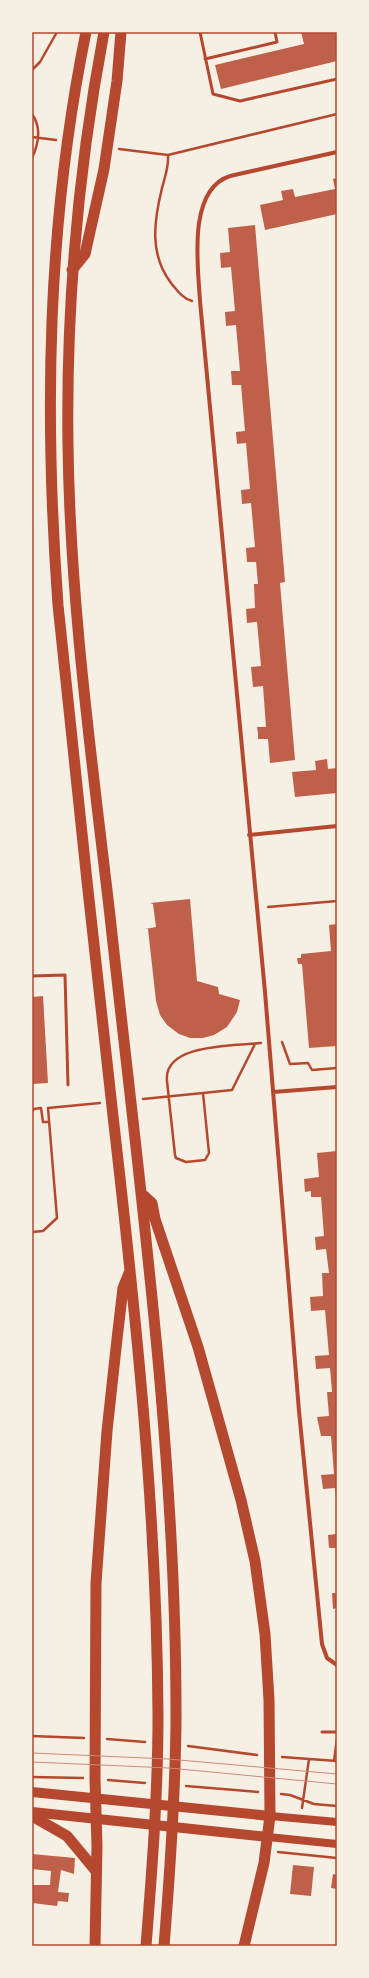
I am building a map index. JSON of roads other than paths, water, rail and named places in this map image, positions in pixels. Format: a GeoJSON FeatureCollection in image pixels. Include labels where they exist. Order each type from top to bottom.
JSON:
{"type":"FeatureCollection","features":[{"type":"Feature","properties":{"kind":"highway"},"geometry":{"type":"LineString","coordinates":[[86,32],[63,175],[55,258],[50,378],[52,506],[58,613],[130,1270],[149,1472],[156,1607],[158,1719],[153,1868],[146,1946]]}},
{"type":"Feature","properties":{"kind":"highway"},"geometry":{"type":"LineString","coordinates":[[104,32],[82,168],[72,270],[68,332],[68,414],[72,550],[86,705],[158,1356],[167,1472],[173,1575],[176,1720],[171,1869],[164,1946]]}},
{"type":"Feature","properties":{"kind":"highway"},"geometry":{"type":"LineString","coordinates":[[72,270],[85,254],[104,169],[117,81],[121,32]]}},
{"type":"Feature","properties":{"kind":"highway"},"geometry":{"type":"LineString","coordinates":[[141,1193],[152,1203],[155,1219],[198,1347],[248,1531],[260,1593],[267,1658],[270,1713],[270,1816],[268,1838],[244,1946]]}},
{"type":"Feature","properties":{"kind":"highway"},"geometry":{"type":"LineString","coordinates":[[95,1946],[96,1583],[107,1431],[123,1288],[130,1270]]}},
{"type":"Feature","properties":{"kind":"highway"},"geometry":{"type":"LineString","coordinates":[[32,1816],[67,1836],[96,1871]]}},
{"type":"Feature","properties":{"kind":"main road"},"geometry":{"type":"LineString","coordinates":[[32,1792],[337,1822]]}},
{"type":"Feature","properties":{"kind":"main road"},"geometry":{"type":"LineString","coordinates":[[32,1812],[268,1838],[337,1844]]}},
{"type":"Feature","properties":{"kind":"street"},"geometry":{"type":"LineString","coordinates":[[337,152],[222,179],[214,186],[205,203],[199,225],[197,248],[200,301],[269,1043],[299,1411],[322,1644],[327,1658],[337,1665]]}},
{"type":"Feature","properties":{"kind":"street"},"geometry":{"type":"LineString","coordinates":[[250,835],[337,826]]}},
{"type":"Feature","properties":{"kind":"street"},"geometry":{"type":"LineString","coordinates":[[273,1092],[337,1087]]}},
{"type":"Feature","properties":{"kind":"lane"},"geometry":{"type":"LineString","coordinates":[[200,32],[213,94],[240,101],[337,78]]}},
{"type":"Feature","properties":{"kind":"lane"},"geometry":{"type":"LineString","coordinates":[[205,59],[278,42],[275,32]]}},
{"type":"Feature","properties":{"kind":"lane"},"geometry":{"type":"LineString","coordinates":[[32,976],[65,975],[68,1085]]}},
{"type":"Feature","properties":{"kind":"lane"},"geometry":{"type":"LineString","coordinates":[[322,1732],[337,1732]]}},
{"type":"Feature","properties":{"kind":"tram line"},"geometry":{"type":"LineString","coordinates":[[32,1753],[168,1759],[337,1774]]}},
{"type":"Feature","properties":{"kind":"tram line"},"geometry":{"type":"LineString","coordinates":[[32,1762],[169,1768],[337,1784]]}}]}
